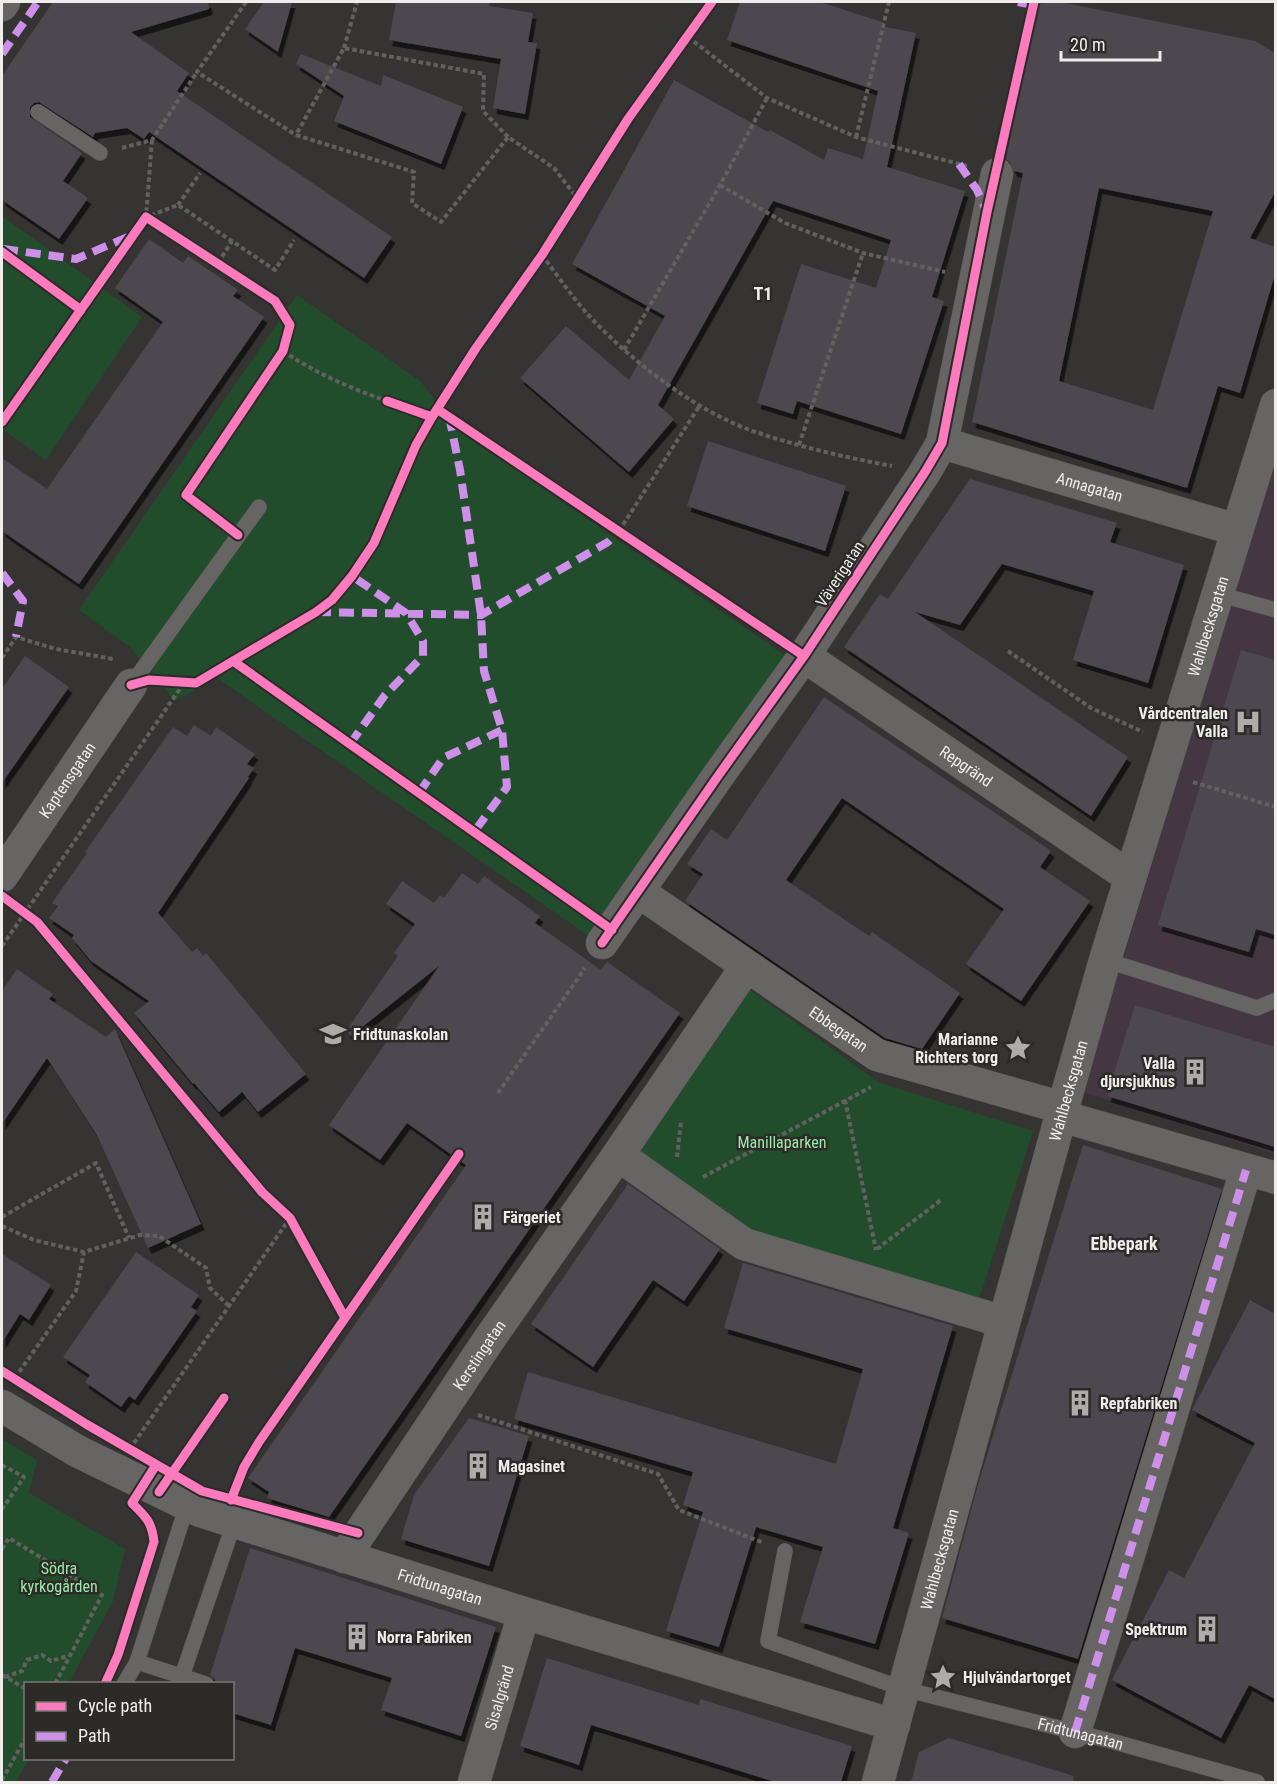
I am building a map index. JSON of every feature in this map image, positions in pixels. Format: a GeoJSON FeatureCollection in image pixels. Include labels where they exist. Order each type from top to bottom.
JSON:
{"type":"FeatureCollection","features":[{"type":"Feature","properties":{"kind":"street","name":"Väverigatan"},"geometry":{"type":"LineString","coordinates":[[602,943],[804,657],[942,443],[997,174]]}},
{"type":"Feature","properties":{"kind":"street","name":"Wahlbecksgatan"},"geometry":{"type":"LineString","coordinates":[[878,1782],[1062,1112],[1130,877],[1275,405]]}},
{"type":"Feature","properties":{"kind":"street","name":"Annagatan"},"geometry":{"type":"LineString","coordinates":[[942,443],[1237,530]]}},
{"type":"Feature","properties":{"kind":"street","name":"Repgränd"},"geometry":{"type":"LineString","coordinates":[[804,657],[1130,877]]}},
{"type":"Feature","properties":{"kind":"street","name":"Kaptensgatan"},"geometry":{"type":"LineString","coordinates":[[2,876],[126,673]]}},
{"type":"Feature","properties":{"kind":"street","name":"Ebbegatan"},"geometry":{"type":"LineString","coordinates":[[639,892],[877,1055],[1261,1174]]}},
{"type":"Feature","properties":{"kind":"street","name":"Kerstingatan"},"geometry":{"type":"LineString","coordinates":[[344,1557],[495,1331],[747,966]]}},
{"type":"Feature","properties":{"kind":"street"},"geometry":{"type":"LineString","coordinates":[[618,1155],[744,1244],[1004,1322]]}},
{"type":"Feature","properties":{"kind":"street"},"geometry":{"type":"LineString","coordinates":[[1075,1732],[1261,1174]]}},
{"type":"Feature","properties":{"kind":"street","name":"Fridtunagatan"},"geometry":{"type":"LineString","coordinates":[[8,1393],[77,1451],[187,1505],[234,1523],[894,1725]]}},
{"type":"Feature","properties":{"kind":"street","name":"Sisalgränd"},"geometry":{"type":"LineString","coordinates":[[474,1782],[524,1613]]}},
{"type":"Feature","properties":{"kind":"lane"},"geometry":{"type":"LineString","coordinates":[[38,112],[100,153]]}},
{"type":"Feature","properties":{"kind":"lane"},"geometry":{"type":"LineString","coordinates":[[126,673],[259,507]]}},
{"type":"Feature","properties":{"kind":"lane"},"geometry":{"type":"LineString","coordinates":[[1218,594],[1275,610]]}},
{"type":"Feature","properties":{"kind":"lane"},"geometry":{"type":"LineString","coordinates":[[1106,960],[1257,1008],[1275,1000]]}},
{"type":"Feature","properties":{"kind":"lane"},"geometry":{"type":"LineString","coordinates":[[125,1682],[136,1662],[187,1505]]}},
{"type":"Feature","properties":{"kind":"lane"},"geometry":{"type":"LineString","coordinates":[[182,1676],[234,1523]]}},
{"type":"Feature","properties":{"kind":"lane","name":"Fridtunagatan"},"geometry":{"type":"LineString","coordinates":[[785,1551],[768,1641],[904,1689],[1075,1732],[1257,1782]]}},
{"type":"Feature","properties":{"kind":"lane"},"geometry":{"type":"LineString","coordinates":[[136,1662],[203,1682]]}},
{"type":"Feature","properties":{"kind":"path"},"geometry":{"type":"LineString","coordinates":[[200,173],[178,205],[146,217],[152,140],[246,2]]}},
{"type":"Feature","properties":{"kind":"path"},"geometry":{"type":"LineString","coordinates":[[296,135],[344,48],[357,2]]}},
{"type":"Feature","properties":{"kind":"path"},"geometry":{"type":"LineString","coordinates":[[856,137],[889,2]]}},
{"type":"Feature","properties":{"kind":"path"},"geometry":{"type":"LineString","coordinates":[[688,37],[767,98],[856,137],[997,174]]}},
{"type":"Feature","properties":{"kind":"path"},"geometry":{"type":"LineString","coordinates":[[344,48],[484,74],[483,111],[508,137],[554,168],[578,198]]}},
{"type":"Feature","properties":{"kind":"path"},"geometry":{"type":"LineString","coordinates":[[197,72],[296,135],[414,172],[412,203],[441,222],[508,137]]}},
{"type":"Feature","properties":{"kind":"path"},"geometry":{"type":"LineString","coordinates":[[624,350],[720,185],[767,98]]}},
{"type":"Feature","properties":{"kind":"path"},"geometry":{"type":"LineString","coordinates":[[100,153],[152,140]]}},
{"type":"Feature","properties":{"kind":"path"},"geometry":{"type":"LineString","coordinates":[[720,185],[785,223],[863,253],[975,279]]}},
{"type":"Feature","properties":{"kind":"path"},"geometry":{"type":"LineString","coordinates":[[178,205],[275,270],[294,240]]}},
{"type":"Feature","properties":{"kind":"path"},"geometry":{"type":"LineString","coordinates":[[218,263],[232,241]]}},
{"type":"Feature","properties":{"kind":"path"},"geometry":{"type":"LineString","coordinates":[[799,445],[863,253]]}},
{"type":"Feature","properties":{"kind":"path"},"geometry":{"type":"LineString","coordinates":[[542,255],[591,318],[624,350],[656,376],[700,405],[748,430],[861,460],[925,472]]}},
{"type":"Feature","properties":{"kind":"path"},"geometry":{"type":"LineString","coordinates":[[283,351],[334,381],[387,400]]}},
{"type":"Feature","properties":{"kind":"path"},"geometry":{"type":"LineString","coordinates":[[619,531],[700,405]]}},
{"type":"Feature","properties":{"kind":"path"},"geometry":{"type":"LineString","coordinates":[[2,658],[16,637],[126,673]]}},
{"type":"Feature","properties":{"kind":"path"},"geometry":{"type":"LineString","coordinates":[[1008,651],[1167,759],[1275,807]]}},
{"type":"Feature","properties":{"kind":"path"},"geometry":{"type":"LineString","coordinates":[[2,946],[184,683]]}},
{"type":"Feature","properties":{"kind":"path"},"geometry":{"type":"LineString","coordinates":[[498,1093],[602,943]]}},
{"type":"Feature","properties":{"kind":"path"},"geometry":{"type":"LineString","coordinates":[[672,1193],[880,1083]]}},
{"type":"Feature","properties":{"kind":"path"},"geometry":{"type":"LineString","coordinates":[[845,1100],[876,1250],[879,1284]]}},
{"type":"Feature","properties":{"kind":"path"},"geometry":{"type":"LineString","coordinates":[[672,1193],[682,1117]]}},
{"type":"Feature","properties":{"kind":"path"},"geometry":{"type":"LineString","coordinates":[[2,1217],[96,1163],[129,1238]]}},
{"type":"Feature","properties":{"kind":"path"},"geometry":{"type":"LineString","coordinates":[[876,1250],[941,1200]]}},
{"type":"Feature","properties":{"kind":"path"},"geometry":{"type":"LineString","coordinates":[[130,1449],[290,1218]]}},
{"type":"Feature","properties":{"kind":"path"},"geometry":{"type":"LineString","coordinates":[[2,1226],[34,1240],[84,1252],[140,1235],[159,1236],[206,1268],[210,1288],[230,1307]]}},
{"type":"Feature","properties":{"kind":"path"},"geometry":{"type":"LineString","coordinates":[[8,1393],[76,1291],[84,1252]]}},
{"type":"Feature","properties":{"kind":"path"},"geometry":{"type":"LineString","coordinates":[[446,1405],[658,1474],[680,1510],[785,1551]]}},
{"type":"Feature","properties":{"kind":"path"},"geometry":{"type":"LineString","coordinates":[[2,1464],[24,1477],[2,1509]]}},
{"type":"Feature","properties":{"kind":"path"},"geometry":{"type":"LineString","coordinates":[[2,1549],[9,1538],[102,1595],[56,1682]]}},
{"type":"Feature","properties":{"kind":"path"},"geometry":{"type":"LineString","coordinates":[[3,1676],[22,1671],[27,1660],[42,1655],[51,1661],[69,1656]]}},
{"type":"Feature","properties":{"kind":"path"},"geometry":{"type":"LineString","coordinates":[[3,1676],[24,1688]]}},
{"type":"Feature","properties":{"kind":"path"},"geometry":{"type":"LineString","coordinates":[[2,1780],[24,1741]]}},
{"type":"Feature","properties":{"kind":"shaded area"},"geometry":{"type":"Polygon","coordinates":[[[1275,459],[1275,1154],[1083,1092],[1275,459]]]}},
{"type":"Feature","properties":{"kind":"green space"},"geometry":{"type":"Polygon","coordinates":[[[2,216],[142,317],[46,460],[2,429],[2,216]]]}},
{"type":"Feature","properties":{"kind":"green space"},"geometry":{"type":"Polygon","coordinates":[[[297,295],[420,381],[460,431],[787,657],[596,941],[217,678],[175,701],[130,647],[79,610],[297,295]]]}},
{"type":"Feature","properties":{"kind":"green space","name":"Manillaparken"},"geometry":{"type":"Polygon","coordinates":[[[746,987],[880,1083],[1033,1131],[975,1312],[744,1244],[628,1161],[746,987]]]}},
{"type":"Feature","properties":{"kind":"green space","name":"Södra kyrkogården"},"geometry":{"type":"Polygon","coordinates":[[[2,1439],[37,1460],[29,1493],[125,1549],[113,1601],[70,1682],[24,1682],[24,1760],[28,1760],[16,1782],[2,1782],[2,1439]]]}},
{"type":"Feature","properties":{"kind":"building"},"geometry":{"type":"Polygon","coordinates":[[[53,2],[208,2],[209,9],[131,32],[189,73],[177,91],[392,237],[364,278],[149,132],[144,139],[127,128],[95,133],[93,137],[39,102],[30,107],[30,117],[82,153],[63,181],[88,198],[59,239],[2,200],[2,76],[53,2]]]}},
{"type":"Feature","properties":{"kind":"building"},"geometry":{"type":"Polygon","coordinates":[[[264,2],[292,2],[278,52],[245,29],[264,2]]]}},
{"type":"Feature","properties":{"kind":"building"},"geometry":{"type":"Polygon","coordinates":[[[396,2],[490,2],[489,6],[533,13],[528,42],[537,43],[525,114],[493,108],[501,59],[389,40],[396,2]]]}},
{"type":"Feature","properties":{"kind":"building"},"geometry":{"type":"Polygon","coordinates":[[[740,2],[820,2],[882,22],[881,26],[916,33],[887,167],[965,191],[932,297],[944,301],[901,434],[797,401],[793,414],[757,403],[801,264],[876,288],[891,240],[773,201],[658,405],[674,419],[629,472],[520,378],[566,326],[629,380],[665,316],[572,264],[674,80],[824,160],[828,148],[863,159],[878,91],[727,40],[740,2]]]}},
{"type":"Feature","properties":{"kind":"building"},"geometry":{"type":"Polygon","coordinates":[[[1038,2],[1060,2],[1255,41],[1275,53],[1275,192],[1250,238],[1275,247],[1275,274],[1240,393],[1218,386],[1187,488],[972,422],[1023,173],[1014,171],[1006,159],[1038,2]],[[1099,188],[1059,381],[1153,410],[1213,211],[1099,188]]]}},
{"type":"Feature","properties":{"kind":"building"},"geometry":{"type":"Polygon","coordinates":[[[301,54],[381,86],[383,75],[463,107],[441,164],[334,121],[344,96],[296,64],[301,54]]]}},
{"type":"Feature","properties":{"kind":"building"},"geometry":{"type":"Polygon","coordinates":[[[149,239],[183,263],[188,256],[238,290],[233,296],[264,317],[79,584],[2,531],[2,458],[47,489],[163,322],[115,288],[149,239]]]}},
{"type":"Feature","properties":{"kind":"building"},"geometry":{"type":"Polygon","coordinates":[[[708,441],[846,486],[825,551],[687,506],[708,441]]]}},
{"type":"Feature","properties":{"kind":"building"},"geometry":{"type":"Polygon","coordinates":[[[970,479],[1117,523],[1110,542],[1184,565],[1148,683],[1073,660],[1094,591],[1002,564],[960,625],[915,612],[1128,757],[1091,816],[844,647],[880,594],[888,599],[970,479]]]}},
{"type":"Feature","properties":{"kind":"building"},"geometry":{"type":"Polygon","coordinates":[[[1241,650],[1275,660],[1275,935],[1256,929],[1249,952],[1158,925],[1241,650]]]}},
{"type":"Feature","properties":{"kind":"building"},"geometry":{"type":"Polygon","coordinates":[[[25,656],[69,687],[2,783],[2,689],[25,656]]]}},
{"type":"Feature","properties":{"kind":"building"},"geometry":{"type":"Polygon","coordinates":[[[824,697],[1051,851],[1040,867],[1090,901],[1021,1001],[966,964],[1004,909],[842,798],[786,880],[869,936],[872,932],[960,993],[922,1049],[885,1038],[685,901],[703,874],[687,864],[711,829],[727,840],[824,697]]]}},
{"type":"Feature","properties":{"kind":"building"},"geometry":{"type":"Polygon","coordinates":[[[194,725],[211,736],[216,727],[255,754],[247,764],[254,768],[158,913],[192,952],[197,948],[203,956],[206,953],[306,1074],[258,1112],[242,1092],[219,1112],[134,1013],[149,1001],[91,961],[72,938],[74,935],[49,918],[58,906],[52,903],[87,853],[85,852],[173,727],[187,736],[194,725]]]}},
{"type":"Feature","properties":{"kind":"building"},"geometry":{"type":"Polygon","coordinates":[[[462,873],[478,884],[484,876],[540,916],[535,923],[601,970],[607,962],[680,1013],[329,1517],[267,1498],[269,1492],[248,1478],[466,1165],[407,1123],[380,1160],[329,1125],[439,966],[351,1036],[346,1031],[398,956],[394,953],[415,924],[386,904],[402,881],[434,903],[440,895],[444,898],[462,873]]]}},
{"type":"Feature","properties":{"kind":"building"},"geometry":{"type":"Polygon","coordinates":[[[17,969],[53,994],[49,999],[106,1037],[115,1029],[201,1224],[148,1248],[97,1135],[47,1058],[2,1124],[2,991],[17,969]]]}},
{"type":"Feature","properties":{"kind":"building","name":"Valla djursjukhus"},"geometry":{"type":"Polygon","coordinates":[[[1135,1005],[1275,1047],[1275,1147],[1107,1096],[1135,1005]]]}},
{"type":"Feature","properties":{"kind":"building","name":"Repfabriken"},"geometry":{"type":"Polygon","coordinates":[[[1083,1145],[1222,1189],[1078,1659],[942,1618],[979,1481],[1083,1145]]]}},
{"type":"Feature","properties":{"kind":"building"},"geometry":{"type":"Polygon","coordinates":[[[628,1184],[720,1249],[684,1301],[653,1280],[593,1367],[531,1324],[628,1184]]]}},
{"type":"Feature","properties":{"kind":"building"},"geometry":{"type":"Polygon","coordinates":[[[136,1252],[199,1295],[191,1307],[197,1311],[135,1400],[129,1396],[121,1407],[85,1382],[90,1375],[63,1357],[136,1252]]]}},
{"type":"Feature","properties":{"kind":"building"},"geometry":{"type":"Polygon","coordinates":[[[2,1254],[51,1285],[29,1320],[20,1314],[2,1343],[2,1254]]]}},
{"type":"Feature","properties":{"kind":"building"},"geometry":{"type":"Polygon","coordinates":[[[743,1263],[953,1326],[893,1528],[909,1533],[875,1644],[800,1622],[823,1547],[756,1527],[719,1647],[666,1631],[703,1512],[683,1505],[693,1472],[514,1419],[528,1372],[836,1464],[863,1369],[724,1328],[743,1263]]]}},
{"type":"Feature","properties":{"kind":"building","name":"Spektrum"},"geometry":{"type":"Polygon","coordinates":[[[1250,1300],[1275,1314],[1275,1699],[1249,1685],[1221,1738],[1112,1680],[1169,1570],[1184,1578],[1255,1443],[1192,1410],[1250,1300]]]}},
{"type":"Feature","properties":{"kind":"building","name":"Magasinet"},"geometry":{"type":"Polygon","coordinates":[[[469,1418],[529,1436],[489,1566],[401,1539],[414,1495],[469,1418]]]}},
{"type":"Feature","properties":{"kind":"building","name":"Norra Fabriken"},"geometry":{"type":"Polygon","coordinates":[[[250,1548],[496,1627],[461,1736],[381,1710],[392,1678],[295,1648],[271,1725],[234,1714],[234,1682],[216,1682],[210,1675],[250,1548]]]}},
{"type":"Feature","properties":{"kind":"building"},"geometry":{"type":"Polygon","coordinates":[[[547,1658],[699,1705],[700,1699],[852,1746],[841,1782],[775,1782],[591,1725],[579,1765],[520,1746],[547,1658]]]}},
{"type":"Feature","properties":{"kind":"building"},"geometry":{"type":"Polygon","coordinates":[[[949,1738],[1074,1776],[1073,1782],[911,1782],[919,1752],[949,1738]]]}},
{"type":"Feature","properties":{"kind":"marked path"},"geometry":{"type":"LineString","coordinates":[[2,54],[38,2]]}},
{"type":"Feature","properties":{"kind":"marked path"},"geometry":{"type":"LineString","coordinates":[[1018,2],[1033,5]]}},
{"type":"Feature","properties":{"kind":"marked path"},"geometry":{"type":"LineString","coordinates":[[959,164],[977,190],[986,210]]}},
{"type":"Feature","properties":{"kind":"marked path"},"geometry":{"type":"LineString","coordinates":[[3,249],[76,259],[130,236]]}},
{"type":"Feature","properties":{"kind":"marked path"},"geometry":{"type":"LineString","coordinates":[[449,416],[460,470],[481,615],[484,671],[502,730],[507,787],[474,832]]}},
{"type":"Feature","properties":{"kind":"marked path"},"geometry":{"type":"LineString","coordinates":[[316,612],[481,615],[608,542],[619,531]]}},
{"type":"Feature","properties":{"kind":"marked path"},"geometry":{"type":"LineString","coordinates":[[2,573],[23,601],[16,637]]}},
{"type":"Feature","properties":{"kind":"marked path"},"geometry":{"type":"LineString","coordinates":[[350,744],[385,695],[423,656],[423,641],[406,613],[352,576]]}},
{"type":"Feature","properties":{"kind":"marked path"},"geometry":{"type":"LineString","coordinates":[[419,793],[443,758],[502,730]]}},
{"type":"Feature","properties":{"kind":"marked path"},"geometry":{"type":"LineString","coordinates":[[1075,1732],[1246,1170]]}},
{"type":"Feature","properties":{"kind":"marked path"},"geometry":{"type":"LineString","coordinates":[[52,1782],[65,1760]]}},
{"type":"Feature","properties":{"kind":"cycle path"},"geometry":{"type":"LineString","coordinates":[[387,401],[432,417],[476,348],[542,255],[628,119],[712,2]]}},
{"type":"Feature","properties":{"kind":"cycle path"},"geometry":{"type":"LineString","coordinates":[[602,943],[804,656],[942,443],[987,212],[1034,2]]}},
{"type":"Feature","properties":{"kind":"cycle path"},"geometry":{"type":"LineString","coordinates":[[2,422],[146,217],[275,301],[290,325],[283,351],[186,495],[238,535]]}},
{"type":"Feature","properties":{"kind":"cycle path"},"geometry":{"type":"LineString","coordinates":[[2,252],[81,310]]}},
{"type":"Feature","properties":{"kind":"cycle path"},"geometry":{"type":"LineString","coordinates":[[437,409],[804,656]]}},
{"type":"Feature","properties":{"kind":"cycle path"},"geometry":{"type":"LineString","coordinates":[[131,685],[149,680],[196,683],[316,612],[332,600],[352,576],[374,543],[416,445],[432,417]]}},
{"type":"Feature","properties":{"kind":"cycle path"},"geometry":{"type":"LineString","coordinates":[[233,661],[612,930]]}},
{"type":"Feature","properties":{"kind":"cycle path"},"geometry":{"type":"LineString","coordinates":[[2,896],[37,922],[262,1192],[290,1218],[345,1318]]}},
{"type":"Feature","properties":{"kind":"cycle path"},"geometry":{"type":"LineString","coordinates":[[231,1500],[244,1467],[259,1442],[459,1154]]}},
{"type":"Feature","properties":{"kind":"cycle path"},"geometry":{"type":"LineString","coordinates":[[2,1371],[86,1424],[202,1491],[358,1533]]}},
{"type":"Feature","properties":{"kind":"cycle path"},"geometry":{"type":"LineString","coordinates":[[159,1492],[224,1398]]}},
{"type":"Feature","properties":{"kind":"cycle path"},"geometry":{"type":"LineString","coordinates":[[106,1682],[118,1655],[154,1542],[148,1520],[132,1503],[156,1465]]}},
{"type":"Feature","properties":{"kind":"place","name":"Vårdcentralen Valla"},"geometry":{"type":"Point","coordinates":[1248,722]}},
{"type":"Feature","properties":{"kind":"place","name":"Fridtunaskolan"},"geometry":{"type":"Point","coordinates":[333,1034]}},
{"type":"Feature","properties":{"kind":"place","name":"Marianne Richters torg"},"geometry":{"type":"Point","coordinates":[1018,1048]}},
{"type":"Feature","properties":{"kind":"place","name":"Valla djursjukhus"},"geometry":{"type":"Point","coordinates":[1195,1072]}},
{"type":"Feature","properties":{"kind":"place","name":"Färgeriet"},"geometry":{"type":"Point","coordinates":[483,1217]}},
{"type":"Feature","properties":{"kind":"place","name":"Repfabriken"},"geometry":{"type":"Point","coordinates":[1080,1403]}},
{"type":"Feature","properties":{"kind":"place","name":"Magasinet"},"geometry":{"type":"Point","coordinates":[478,1466]}},
{"type":"Feature","properties":{"kind":"place","name":"Spektrum"},"geometry":{"type":"Point","coordinates":[1207,1629]}},
{"type":"Feature","properties":{"kind":"place","name":"Norra Fabriken"},"geometry":{"type":"Point","coordinates":[357,1637]}},
{"type":"Feature","properties":{"kind":"place","name":"Hjulvändartorget"},"geometry":{"type":"Point","coordinates":[943,1677]}},
{"type":"Feature","properties":{"kind":"district","name":"T1"},"geometry":{"type":"Point","coordinates":[763,293]}},
{"type":"Feature","properties":{"kind":"district","name":"Ebbepark"},"geometry":{"type":"Point","coordinates":[1124,1243]}}]}
